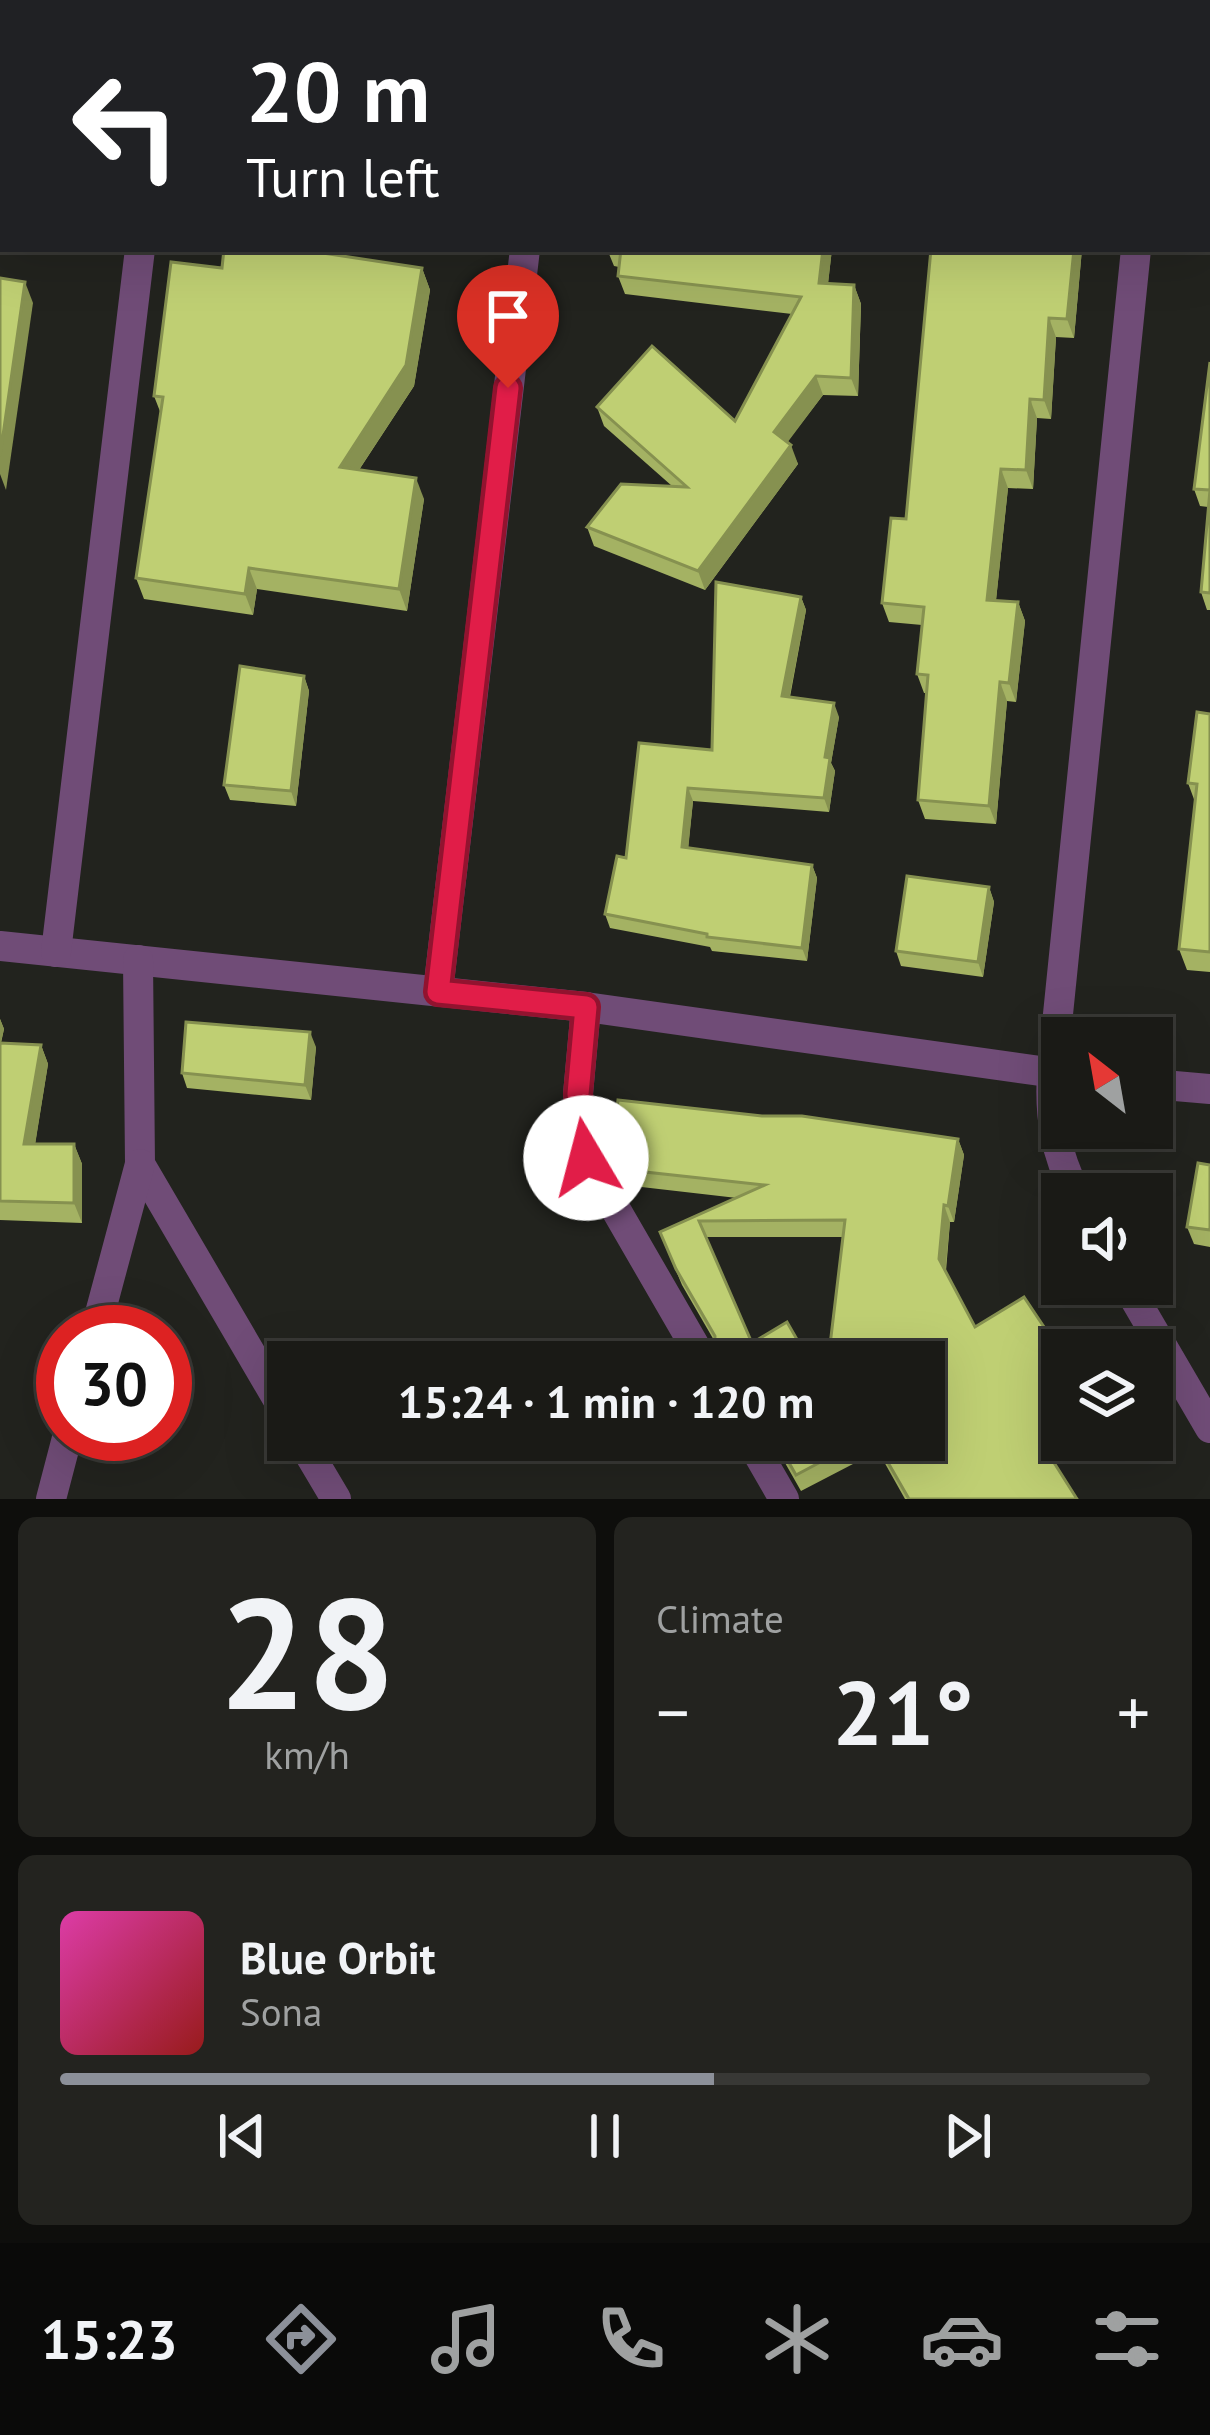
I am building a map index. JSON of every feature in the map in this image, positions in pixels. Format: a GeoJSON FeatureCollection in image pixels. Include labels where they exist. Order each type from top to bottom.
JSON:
{"type":"FeatureCollection","features":[{"type":"Feature","properties":{"kind":"street"},"geometry":{"type":"LineString","coordinates":[[56,952],[140,252]]}},
{"type":"Feature","properties":{"kind":"street"},"geometry":{"type":"LineString","coordinates":[[438,992],[525,252]]}},
{"type":"Feature","properties":{"kind":"street"},"geometry":{"type":"LineString","coordinates":[[1062,1017],[1136,252]]}},
{"type":"Feature","properties":{"kind":"street"},"geometry":{"type":"LineString","coordinates":[[0,946],[586,1007],[1041,1072]]}},
{"type":"Feature","properties":{"kind":"street"},"geometry":{"type":"LineString","coordinates":[[102,1305],[140,1163],[138,960]]}},
{"type":"Feature","properties":{"kind":"street"},"geometry":{"type":"LineString","coordinates":[[586,1007],[578,1094],[586,1158],[692,1341]]}},
{"type":"Feature","properties":{"kind":"street"},"geometry":{"type":"LineString","coordinates":[[1173,1086],[1210,1089]]}},
{"type":"Feature","properties":{"kind":"street"},"geometry":{"type":"LineString","coordinates":[[140,1163],[267,1381]]}},
{"type":"Feature","properties":{"kind":"street"},"geometry":{"type":"LineString","coordinates":[[1138,1305],[1210,1428]]}},
{"type":"Feature","properties":{"kind":"street"},"geometry":{"type":"LineString","coordinates":[[51,1499],[61,1461]]}},
{"type":"Feature","properties":{"kind":"street"},"geometry":{"type":"LineString","coordinates":[[313,1461],[336,1499]]}},
{"type":"Feature","properties":{"kind":"street"},"geometry":{"type":"LineString","coordinates":[[762,1461],[784,1499]]}},
{"type":"Feature","properties":{"kind":"building"},"geometry":{"type":"Polygon","coordinates":[[[224,252],[316,252],[422,268],[406,365],[340,467],[416,478],[399,589],[249,568],[245,594],[136,578],[163,397],[154,396],[171,262],[222,268],[224,252]]]}},
{"type":"Feature","properties":{"kind":"building"},"geometry":{"type":"Polygon","coordinates":[[[621,252],[823,252],[819,283],[854,285],[851,378],[816,376],[774,432],[791,445],[698,571],[587,527],[621,484],[687,487],[597,407],[652,346],[735,421],[801,297],[618,276],[621,252]]]}},
{"type":"Feature","properties":{"kind":"building"},"geometry":{"type":"Polygon","coordinates":[[[931,252],[1074,252],[1067,319],[1049,318],[1044,400],[1030,399],[1026,470],[1001,469],[987,600],[1018,602],[1009,683],[1000,682],[989,806],[918,800],[928,675],[917,674],[924,607],[882,603],[891,518],[906,519],[931,252]]]}},
{"type":"Feature","properties":{"kind":"building"},"geometry":{"type":"Polygon","coordinates":[[[0,278],[25,282],[0,456],[0,278]]]}},
{"type":"Feature","properties":{"kind":"building"},"geometry":{"type":"Polygon","coordinates":[[[1210,362],[1210,490],[1194,489],[1210,362]]]}},
{"type":"Feature","properties":{"kind":"building"},"geometry":{"type":"Polygon","coordinates":[[[1210,490],[1210,593],[1201,592],[1210,490]]]}},
{"type":"Feature","properties":{"kind":"building"},"geometry":{"type":"Polygon","coordinates":[[[716,582],[801,597],[782,696],[834,703],[825,757],[830,758],[824,798],[688,788],[682,847],[812,865],[802,948],[707,937],[605,914],[617,856],[626,858],[639,743],[712,750],[716,582]]]}},
{"type":"Feature","properties":{"kind":"building"},"geometry":{"type":"Polygon","coordinates":[[[240,666],[304,676],[291,791],[224,785],[240,666]]]}},
{"type":"Feature","properties":{"kind":"building"},"geometry":{"type":"Polygon","coordinates":[[[1197,712],[1210,714],[1210,952],[1179,949],[1197,784],[1188,783],[1197,712]]]}},
{"type":"Feature","properties":{"kind":"building"},"geometry":{"type":"Polygon","coordinates":[[[907,876],[989,887],[978,962],[896,951],[907,876]]]}},
{"type":"Feature","properties":{"kind":"building"},"geometry":{"type":"Polygon","coordinates":[[[186,1022],[310,1032],[305,1085],[182,1073],[186,1022]]]}},
{"type":"Feature","properties":{"kind":"building"},"geometry":{"type":"Polygon","coordinates":[[[0,1043],[41,1045],[24,1144],[74,1144],[74,1203],[0,1201],[0,1043]]]}},
{"type":"Feature","properties":{"kind":"building"},"geometry":{"type":"Polygon","coordinates":[[[618,1100],[802,1116],[958,1139],[939,1259],[975,1327],[1024,1297],[1045,1329],[1041,1329],[1041,1461],[1053,1461],[1077,1499],[909,1499],[887,1461],[945,1461],[945,1341],[831,1341],[845,1220],[699,1221],[751,1341],[715,1341],[660,1232],[765,1185],[618,1169],[611,1157],[618,1100]]]}},
{"type":"Feature","properties":{"kind":"building"},"geometry":{"type":"Polygon","coordinates":[[[1198,1163],[1210,1165],[1210,1230],[1187,1227],[1198,1163]]]}},
{"type":"Feature","properties":{"kind":"building"},"geometry":{"type":"Polygon","coordinates":[[[787,1322],[798,1341],[755,1341],[787,1322]]]}},
{"type":"Feature","properties":{"kind":"building"},"geometry":{"type":"Polygon","coordinates":[[[788,1461],[822,1461],[796,1475],[788,1461]]]}},
{"type":"Feature","properties":{"kind":"route"},"geometry":{"type":"LineString","coordinates":[[508,388],[438,992],[586,1007],[578,1094],[586,1158]]}}]}
